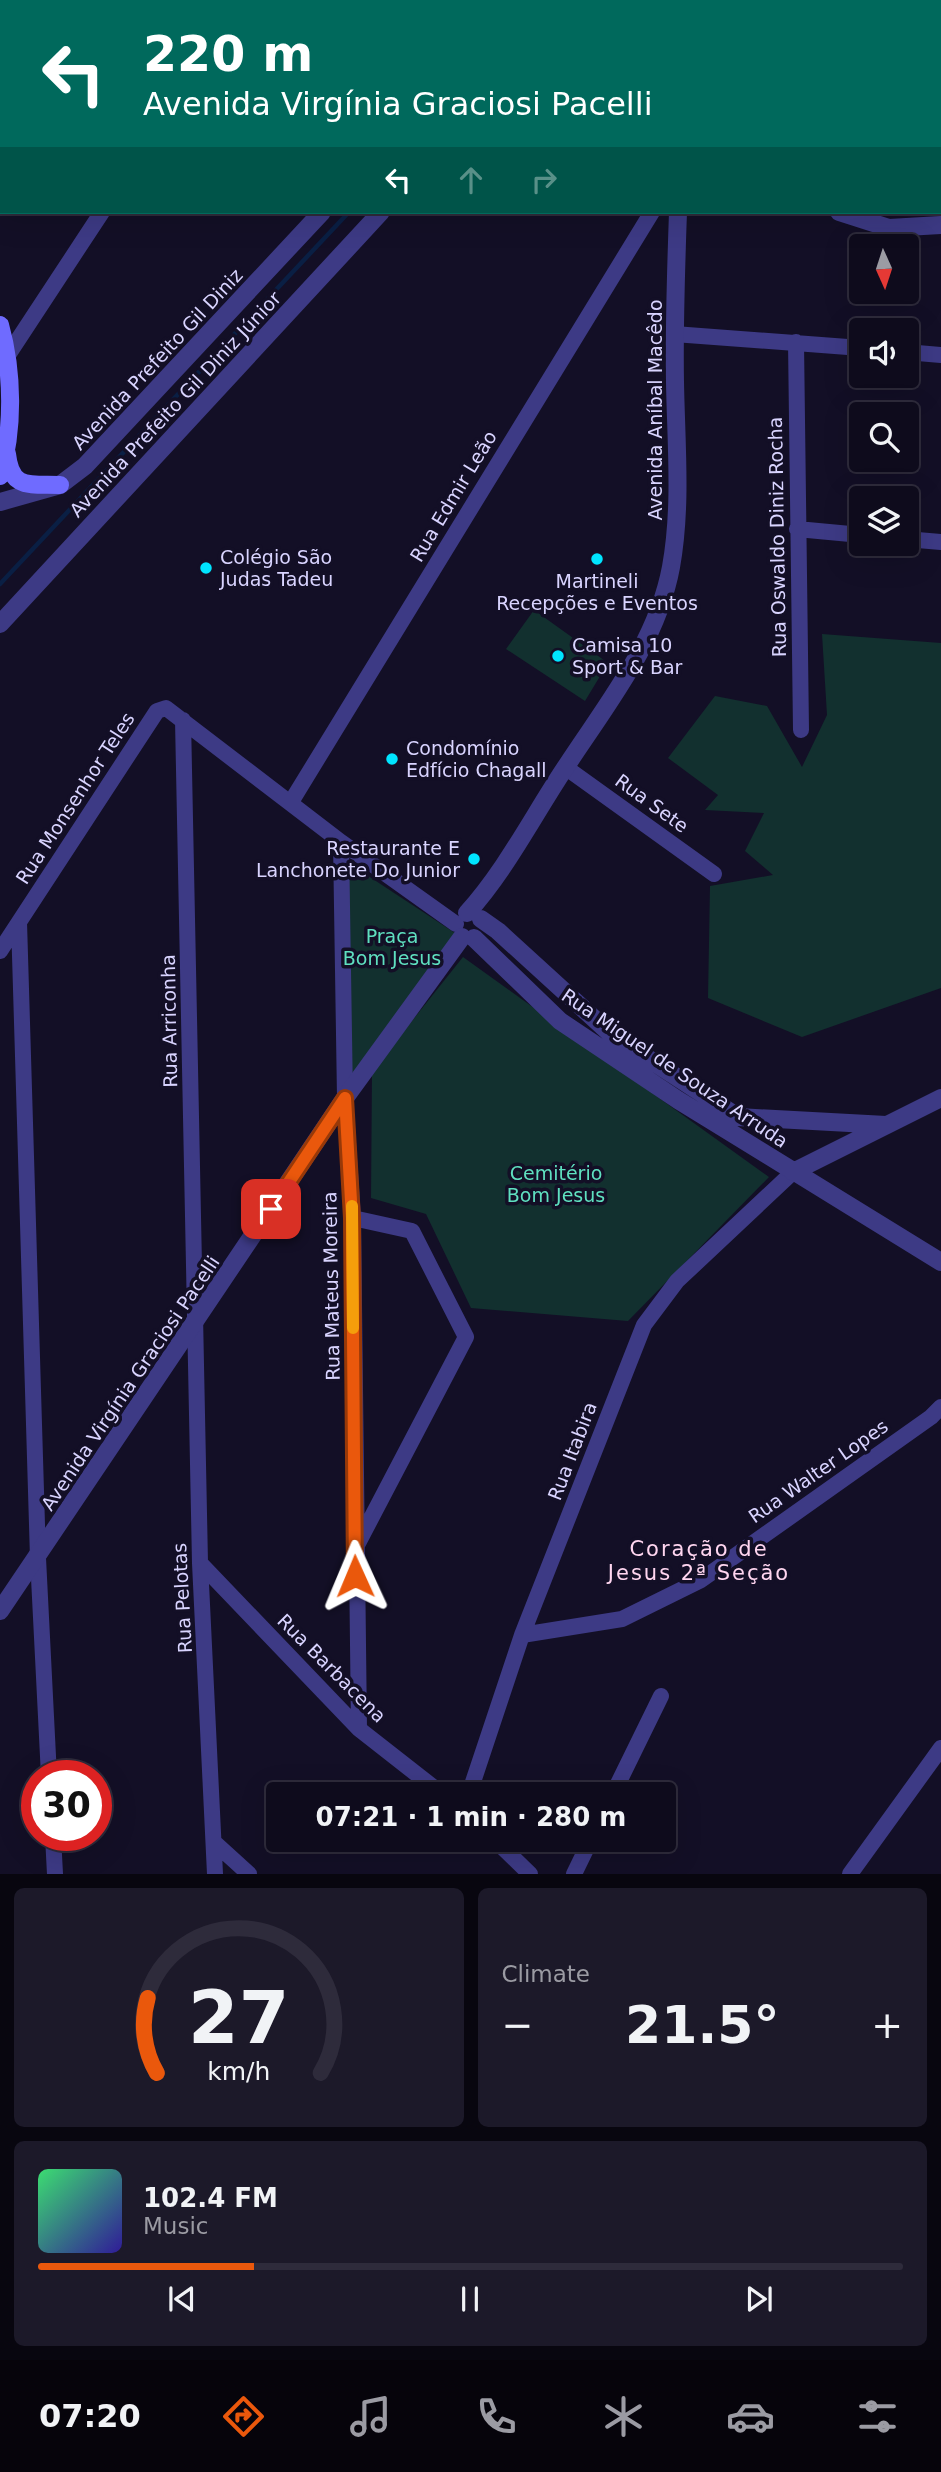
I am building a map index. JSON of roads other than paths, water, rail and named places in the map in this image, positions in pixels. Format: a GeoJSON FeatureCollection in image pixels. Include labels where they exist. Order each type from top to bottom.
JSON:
{"type":"FeatureCollection","features":[{"type":"Feature","properties":{"kind":"main road"},"geometry":{"type":"LineString","coordinates":[[0,325],[8,355],[9,471],[16,480],[27,484],[60,485]]}},
{"type":"Feature","properties":{"kind":"main road"},"geometry":{"type":"LineString","coordinates":[[0,476],[7,453]]}},
{"type":"Feature","properties":{"kind":"street"},"geometry":{"type":"LineString","coordinates":[[8,355],[101,214]]}},
{"type":"Feature","properties":{"kind":"street","name":"Avenida Prefeito Gil Diniz"},"geometry":{"type":"LineString","coordinates":[[0,502],[60,485],[85,466],[120,433],[321,214]]}},
{"type":"Feature","properties":{"kind":"street","name":"Avenida Prefeito Gil Diniz Júnior"},"geometry":{"type":"LineString","coordinates":[[0,624],[380,214]]}},
{"type":"Feature","properties":{"kind":"street","name":"Rua Edmir Leão"},"geometry":{"type":"LineString","coordinates":[[291,802],[651,214]]}},
{"type":"Feature","properties":{"kind":"street","name":"Avenida Aníbal Macêdo"},"geometry":{"type":"LineString","coordinates":[[470,925],[486,892],[565,767],[626,678],[660,606],[671,569],[678,516],[674,334],[678,214]]}},
{"type":"Feature","properties":{"kind":"street"},"geometry":{"type":"LineString","coordinates":[[845,214],[889,228],[941,225]]}},
{"type":"Feature","properties":{"kind":"street"},"geometry":{"type":"LineString","coordinates":[[674,334],[849,347]]}},
{"type":"Feature","properties":{"kind":"street","name":"Rua Oswaldo Diniz Rocha"},"geometry":{"type":"LineString","coordinates":[[796,342],[801,730]]}},
{"type":"Feature","properties":{"kind":"street"},"geometry":{"type":"LineString","coordinates":[[919,353],[941,355]]}},
{"type":"Feature","properties":{"kind":"street"},"geometry":{"type":"LineString","coordinates":[[797,529],[849,534]]}},
{"type":"Feature","properties":{"kind":"street"},"geometry":{"type":"LineString","coordinates":[[919,540],[941,542]]}},
{"type":"Feature","properties":{"kind":"street","name":"Rua Miguel de Souza Arruda"},"geometry":{"type":"LineString","coordinates":[[166,708],[341,842],[470,925],[560,1021],[793,1172],[941,1262]]}},
{"type":"Feature","properties":{"kind":"street","name":"Rua Monsenhor Teles"},"geometry":{"type":"LineString","coordinates":[[0,951],[157,711],[166,708]]}},
{"type":"Feature","properties":{"kind":"street","name":"Rua Arriconha"},"geometry":{"type":"LineString","coordinates":[[183,720],[196,1321]]}},
{"type":"Feature","properties":{"kind":"street","name":"Rua Sete"},"geometry":{"type":"LineString","coordinates":[[565,767],[714,874]]}},
{"type":"Feature","properties":{"kind":"street","name":"Rua Mateus Moreira"},"geometry":{"type":"LineString","coordinates":[[341,842],[345,1098],[352,1218],[354,1551],[359,1729]]}},
{"type":"Feature","properties":{"kind":"street"},"geometry":{"type":"LineString","coordinates":[[19,922],[38,1558],[49,1760]]}},
{"type":"Feature","properties":{"kind":"street","name":"Rua Miguel de Souza Arruda"},"geometry":{"type":"LineString","coordinates":[[470,925],[498,931],[612,1035],[737,1117],[886,1125]]}},
{"type":"Feature","properties":{"kind":"street","name":"Avenida Virgínia Graciosi Pacelli"},"geometry":{"type":"LineString","coordinates":[[0,1611],[345,1098],[470,925]]}},
{"type":"Feature","properties":{"kind":"street"},"geometry":{"type":"LineString","coordinates":[[793,1172],[941,1098]]}},
{"type":"Feature","properties":{"kind":"street","name":"Rua Itabira"},"geometry":{"type":"LineString","coordinates":[[473,1782],[522,1635],[644,1325],[677,1281],[793,1172]]}},
{"type":"Feature","properties":{"kind":"street"},"geometry":{"type":"LineString","coordinates":[[352,1218],[412,1231],[466,1337],[354,1551]]}},
{"type":"Feature","properties":{"kind":"street","name":"Rua Pelotas"},"geometry":{"type":"LineString","coordinates":[[196,1321],[200,1563],[216,1844],[215,1874]]}},
{"type":"Feature","properties":{"kind":"street","name":"Rua Walter Lopes"},"geometry":{"type":"LineString","coordinates":[[522,1635],[622,1619],[701,1580],[931,1418],[941,1407]]}},
{"type":"Feature","properties":{"kind":"street","name":"Rua Barbacena"},"geometry":{"type":"LineString","coordinates":[[200,1563],[359,1729],[427,1782]]}},
{"type":"Feature","properties":{"kind":"street"},"geometry":{"type":"LineString","coordinates":[[619,1782],[660,1696]]}},
{"type":"Feature","properties":{"kind":"street"},"geometry":{"type":"LineString","coordinates":[[850,1874],[941,1748]]}},
{"type":"Feature","properties":{"kind":"street"},"geometry":{"type":"LineString","coordinates":[[216,1844],[249,1874]]}},
{"type":"Feature","properties":{"kind":"street"},"geometry":{"type":"LineString","coordinates":[[54,1851],[55,1874]]}},
{"type":"Feature","properties":{"kind":"street"},"geometry":{"type":"LineString","coordinates":[[507,1852],[530,1874]]}},
{"type":"Feature","properties":{"kind":"street"},"geometry":{"type":"LineString","coordinates":[[575,1874],[585,1852]]}},
{"type":"Feature","properties":{"kind":"waterway"},"geometry":{"type":"LineString","coordinates":[[0,584],[347,214]]}},
{"type":"Feature","properties":{"kind":"place","name":"Martineli Recepções e Eventos"},"geometry":{"type":"Point","coordinates":[597,559]}},
{"type":"Feature","properties":{"kind":"place","name":"Colégio São Judas Tadeu"},"geometry":{"type":"Point","coordinates":[206,568]}},
{"type":"Feature","properties":{"kind":"place","name":"Camisa 10 Sport & Bar"},"geometry":{"type":"Point","coordinates":[558,656]}},
{"type":"Feature","properties":{"kind":"place","name":"Condomínio Edfício Chagall"},"geometry":{"type":"Point","coordinates":[392,759]}},
{"type":"Feature","properties":{"kind":"place","name":"Restaurante E Lanchonete Do Junior"},"geometry":{"type":"Point","coordinates":[474,859]}},
{"type":"Feature","properties":{"kind":"district","name":"Coração de Jesus 2ª Seção"},"geometry":{"type":"Point","coordinates":[699,1561]}},
{"type":"Feature","properties":{"kind":"park label","name":"Praça Bom Jesus"},"geometry":{"type":"Point","coordinates":[392,947]}},
{"type":"Feature","properties":{"kind":"park label","name":"Cemitério Bom Jesus"},"geometry":{"type":"Point","coordinates":[556,1184]}}]}
